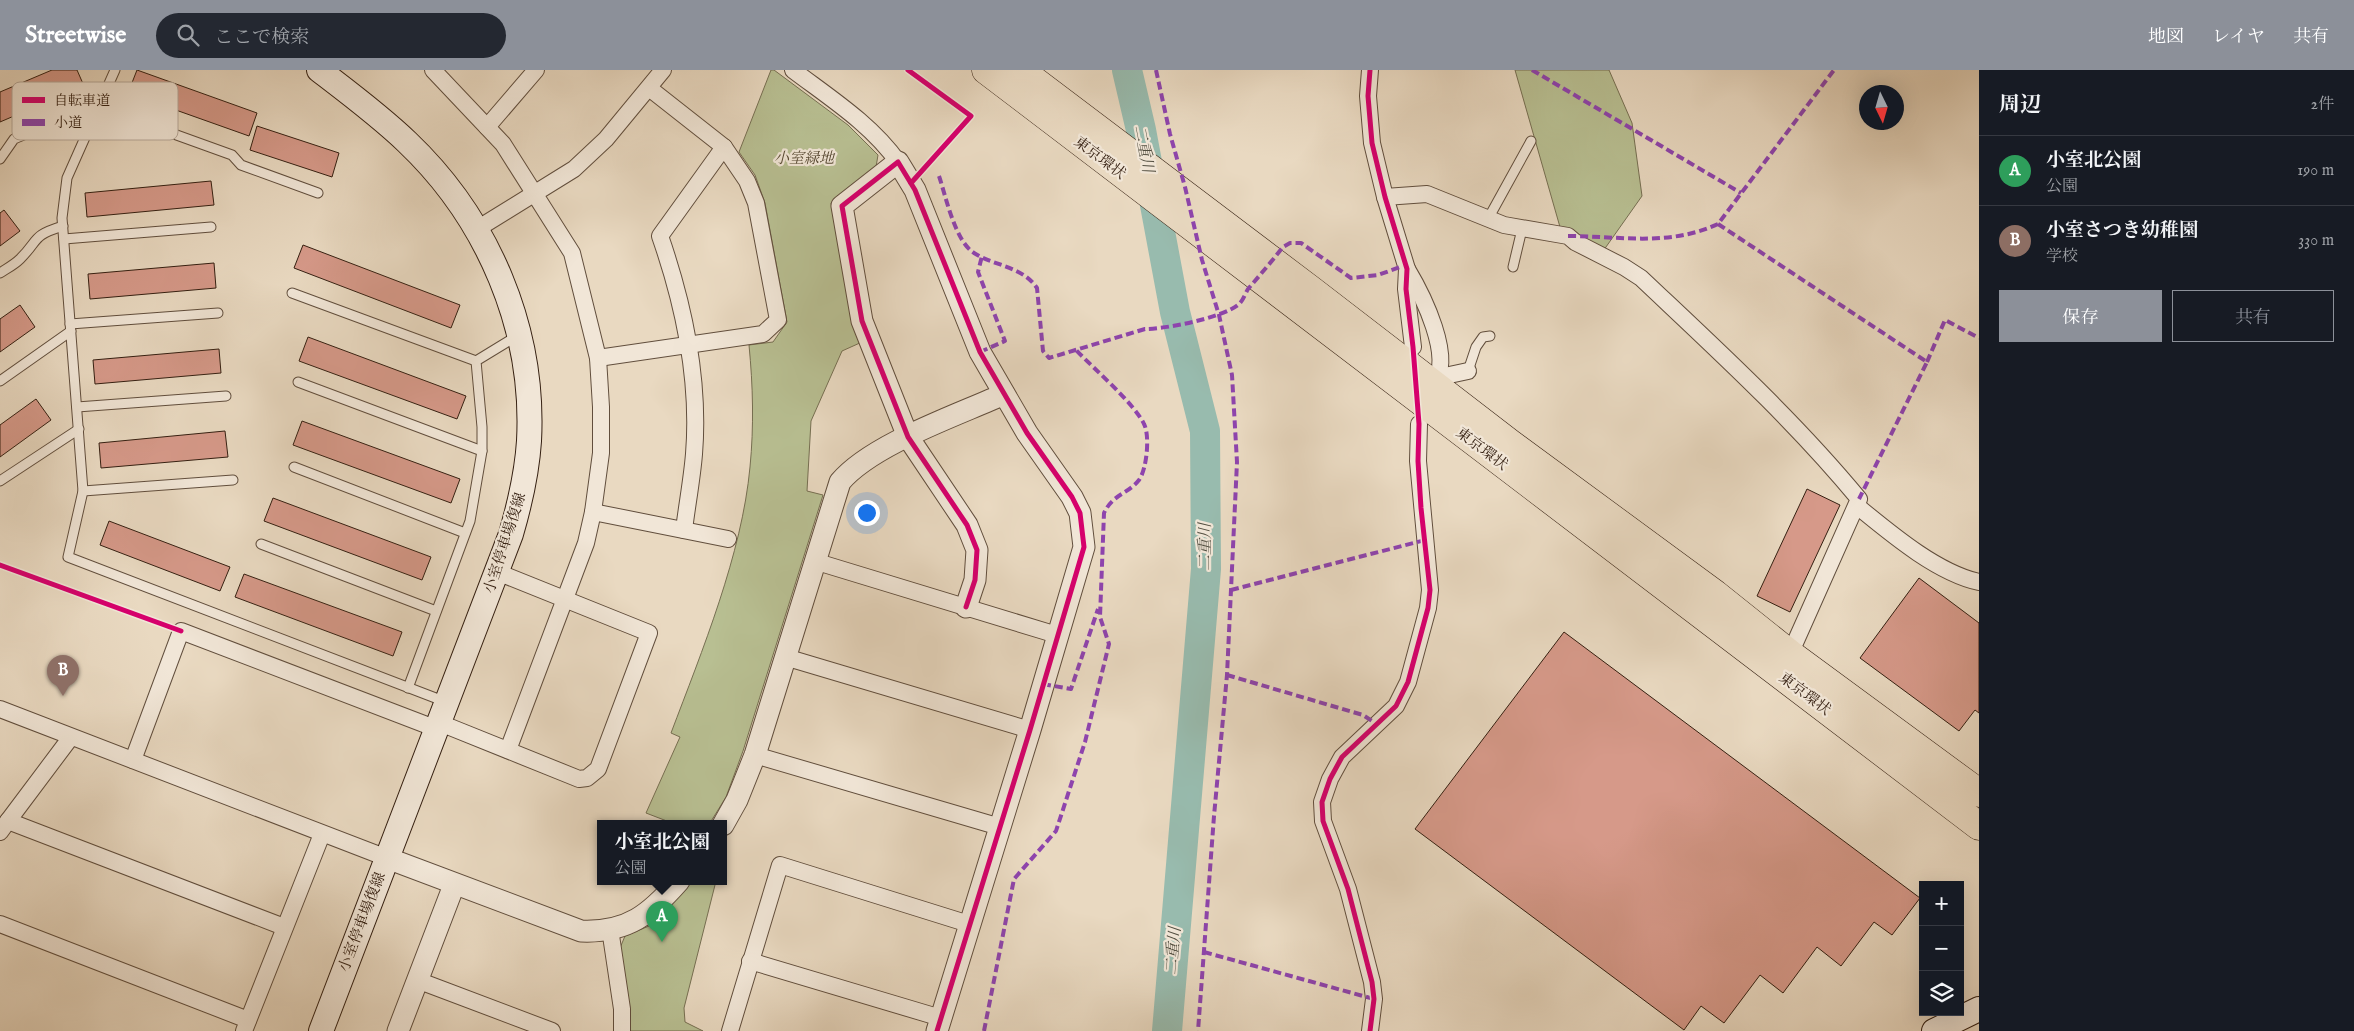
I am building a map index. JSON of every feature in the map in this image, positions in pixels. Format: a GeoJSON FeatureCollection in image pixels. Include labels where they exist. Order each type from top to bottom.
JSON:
{"type":"FeatureCollection","features":[{"type":"Feature","properties":{"kind":"highway","name":"東京環状"},"geometry":{"type":"LineString","coordinates":[[986,70],[1493,458],[1978,824]]}},
{"type":"Feature","properties":{"kind":"highway","name":"東京環状"},"geometry":{"type":"LineString","coordinates":[[1020,70],[1214,218],[1436,381],[1510,444],[1715,594],[1790,654],[1979,793]]}},
{"type":"Feature","properties":{"kind":"main road","name":"小室停車場復線"},"geometry":{"type":"LineString","coordinates":[[321,70],[407,142],[458,200],[477,229],[508,295],[520,335],[529,407],[529,442],[521,501],[497,572],[442,718],[321,1031]]}},
{"type":"Feature","properties":{"kind":"main road"},"geometry":{"type":"LineString","coordinates":[[1934,1031],[1979,1009]]}},
{"type":"Feature","properties":{"kind":"street"},"geometry":{"type":"LineString","coordinates":[[433,70],[503,144],[536,193],[572,253],[598,358],[601,453],[593,512],[586,543],[567,600],[508,750]]}},
{"type":"Feature","properties":{"kind":"street"},"geometry":{"type":"LineString","coordinates":[[487,126],[536,70]]}},
{"type":"Feature","properties":{"kind":"street"},"geometry":{"type":"LineString","coordinates":[[477,229],[574,169],[606,139],[663,70]]}},
{"type":"Feature","properties":{"kind":"street"},"geometry":{"type":"LineString","coordinates":[[750,961],[939,1025],[1084,547],[1080,513],[1072,497],[1027,433],[980,352],[915,190],[898,162],[886,146],[853,116],[793,70]]}},
{"type":"Feature","properties":{"kind":"street"},"geometry":{"type":"LineString","coordinates":[[1370,70],[1368,96],[1372,143],[1385,197],[1407,269],[1420,291],[1440,349],[1436,381],[1468,371]]}},
{"type":"Feature","properties":{"kind":"street"},"geometry":{"type":"LineString","coordinates":[[598,358],[763,334],[778,320],[756,203],[747,181],[724,147],[649,88]]}},
{"type":"Feature","properties":{"kind":"street"},"geometry":{"type":"LineString","coordinates":[[684,530],[694,453],[694,417],[689,345],[677,284],[660,236],[724,147]]}},
{"type":"Feature","properties":{"kind":"street"},"geometry":{"type":"LineString","coordinates":[[898,162],[842,206],[862,321],[908,437],[967,525],[977,550],[975,580],[966,607]]}},
{"type":"Feature","properties":{"kind":"street"},"geometry":{"type":"LineString","coordinates":[[1385,197],[1427,194],[1488,219],[1522,229],[1568,236],[1575,242],[1618,263],[1641,278],[1738,370],[1821,453],[1859,498],[1790,654]]}},
{"type":"Feature","properties":{"kind":"street"},"geometry":{"type":"LineString","coordinates":[[1407,269],[1406,289],[1414,346]]}},
{"type":"Feature","properties":{"kind":"street"},"geometry":{"type":"LineString","coordinates":[[726,820],[737,800],[755,755],[840,482],[858,463],[908,437],[1004,394]]}},
{"type":"Feature","properties":{"kind":"street"},"geometry":{"type":"LineString","coordinates":[[1370,1031],[1374,999],[1372,982],[1348,889],[1322,821],[1322,802],[1330,779],[1342,757],[1396,706],[1408,682],[1428,608],[1430,590],[1418,461],[1419,424]]}},
{"type":"Feature","properties":{"kind":"street"},"geometry":{"type":"LineString","coordinates":[[1857,506],[1896,538],[1959,576],[1979,582]]}},
{"type":"Feature","properties":{"kind":"street"},"geometry":{"type":"LineString","coordinates":[[593,512],[728,539]]}},
{"type":"Feature","properties":{"kind":"street"},"geometry":{"type":"LineString","coordinates":[[814,561],[1057,635]]}},
{"type":"Feature","properties":{"kind":"street"},"geometry":{"type":"LineString","coordinates":[[133,760],[181,631],[442,718],[508,750],[579,779],[587,778],[598,769],[650,633],[497,572]]}},
{"type":"Feature","properties":{"kind":"street"},"geometry":{"type":"LineString","coordinates":[[785,657],[1030,730]]}},
{"type":"Feature","properties":{"kind":"street"},"geometry":{"type":"LineString","coordinates":[[0,709],[569,928],[592,932],[626,926],[641,918],[675,885]]}},
{"type":"Feature","properties":{"kind":"street"},"geometry":{"type":"LineString","coordinates":[[71,737],[4,826],[284,927]]}},
{"type":"Feature","properties":{"kind":"street"},"geometry":{"type":"LineString","coordinates":[[755,755],[1000,827]]}},
{"type":"Feature","properties":{"kind":"street"},"geometry":{"type":"LineString","coordinates":[[0,924],[246,1026],[322,834]]}},
{"type":"Feature","properties":{"kind":"street"},"geometry":{"type":"LineString","coordinates":[[730,1031],[780,866],[969,924]]}},
{"type":"Feature","properties":{"kind":"street"},"geometry":{"type":"LineString","coordinates":[[398,1031],[454,885]]}},
{"type":"Feature","properties":{"kind":"street"},"geometry":{"type":"LineString","coordinates":[[610,929],[622,1009],[622,1031]]}},
{"type":"Feature","properties":{"kind":"street"},"geometry":{"type":"LineString","coordinates":[[417,980],[552,1031]]}},
{"type":"Feature","properties":{"kind":"lane"},"geometry":{"type":"LineString","coordinates":[[110,82],[115,70]]}},
{"type":"Feature","properties":{"kind":"lane"},"geometry":{"type":"LineString","coordinates":[[178,137],[232,155],[241,165],[318,193]]}},
{"type":"Feature","properties":{"kind":"lane"},"geometry":{"type":"LineString","coordinates":[[0,159],[3,148],[13,140]]}},
{"type":"Feature","properties":{"kind":"lane"},"geometry":{"type":"LineString","coordinates":[[84,140],[67,178],[63,204],[63,226],[84,491],[68,557],[408,688],[442,718]]}},
{"type":"Feature","properties":{"kind":"lane"},"geometry":{"type":"LineString","coordinates":[[1488,219],[1531,140]]}},
{"type":"Feature","properties":{"kind":"lane"},"geometry":{"type":"LineString","coordinates":[[0,274],[20,259],[36,237],[44,232],[63,226]]}},
{"type":"Feature","properties":{"kind":"lane"},"geometry":{"type":"LineString","coordinates":[[64,239],[211,227]]}},
{"type":"Feature","properties":{"kind":"lane"},"geometry":{"type":"LineString","coordinates":[[1512,267],[1522,229]]}},
{"type":"Feature","properties":{"kind":"lane"},"geometry":{"type":"LineString","coordinates":[[292,293],[476,361]]}},
{"type":"Feature","properties":{"kind":"lane"},"geometry":{"type":"LineString","coordinates":[[0,381],[71,327],[218,313]]}},
{"type":"Feature","properties":{"kind":"lane"},"geometry":{"type":"LineString","coordinates":[[476,361],[520,335]]}},
{"type":"Feature","properties":{"kind":"lane"},"geometry":{"type":"LineString","coordinates":[[1468,371],[1476,347],[1483,336],[1490,336]]}},
{"type":"Feature","properties":{"kind":"lane"},"geometry":{"type":"LineString","coordinates":[[408,688],[471,512],[482,451],[482,427],[476,361]]}},
{"type":"Feature","properties":{"kind":"lane"},"geometry":{"type":"LineString","coordinates":[[298,382],[482,451]]}},
{"type":"Feature","properties":{"kind":"lane"},"geometry":{"type":"LineString","coordinates":[[77,406],[226,396]]}},
{"type":"Feature","properties":{"kind":"lane"},"geometry":{"type":"LineString","coordinates":[[0,481],[79,429]]}},
{"type":"Feature","properties":{"kind":"lane"},"geometry":{"type":"LineString","coordinates":[[294,467],[465,533]]}},
{"type":"Feature","properties":{"kind":"lane"},"geometry":{"type":"LineString","coordinates":[[84,491],[233,480]]}},
{"type":"Feature","properties":{"kind":"lane"},"geometry":{"type":"LineString","coordinates":[[261,544],[436,611]]}},
{"type":"Feature","properties":{"kind":"green space","name":"小室緑地"},"geometry":{"type":"Polygon","coordinates":[[[771,70],[774,70],[848,125],[878,155],[876,167],[831,203],[862,342],[842,351],[811,421],[807,491],[823,495],[743,751],[726,797],[712,820],[664,820],[646,813],[680,737],[671,733],[730,568],[746,500],[752,436],[749,345],[773,342],[787,322],[765,203],[755,175],[739,152],[771,70]]]}},
{"type":"Feature","properties":{"kind":"green space"},"geometry":{"type":"Polygon","coordinates":[[[1515,70],[1609,70],[1632,123],[1642,196],[1601,254],[1564,241],[1515,70]]]}},
{"type":"Feature","properties":{"kind":"green space"},"geometry":{"type":"Polygon","coordinates":[[[686,885],[715,885],[684,1008],[685,1022],[703,1031],[626,1031],[620,948],[625,936],[649,926],[686,885]]]}},
{"type":"Feature","properties":{"kind":"building"},"geometry":{"type":"Polygon","coordinates":[[[52,70],[77,70],[82,82],[24,82],[52,70]]]}},
{"type":"Feature","properties":{"kind":"building"},"geometry":{"type":"Polygon","coordinates":[[[137,70],[170,82],[132,82],[137,70]]]}},
{"type":"Feature","properties":{"kind":"building"},"geometry":{"type":"Polygon","coordinates":[[[178,85],[257,113],[249,136],[178,111],[178,85]]]}},
{"type":"Feature","properties":{"kind":"building"},"geometry":{"type":"Polygon","coordinates":[[[12,87],[12,117],[0,122],[0,92],[12,87]]]}},
{"type":"Feature","properties":{"kind":"building"},"geometry":{"type":"Polygon","coordinates":[[[257,126],[339,153],[332,177],[250,150],[257,126]]]}},
{"type":"Feature","properties":{"kind":"building"},"geometry":{"type":"Polygon","coordinates":[[[211,181],[214,205],[87,217],[85,193],[211,181]]]}},
{"type":"Feature","properties":{"kind":"building"},"geometry":{"type":"Polygon","coordinates":[[[4,210],[20,231],[0,246],[0,213],[4,210]]]}},
{"type":"Feature","properties":{"kind":"building"},"geometry":{"type":"Polygon","coordinates":[[[303,245],[460,305],[451,328],[294,268],[303,245]]]}},
{"type":"Feature","properties":{"kind":"building"},"geometry":{"type":"Polygon","coordinates":[[[214,263],[216,288],[90,299],[88,274],[214,263]]]}},
{"type":"Feature","properties":{"kind":"building"},"geometry":{"type":"Polygon","coordinates":[[[20,305],[35,327],[0,352],[0,319],[20,305]]]}},
{"type":"Feature","properties":{"kind":"building"},"geometry":{"type":"Polygon","coordinates":[[[308,337],[466,396],[457,419],[299,361],[308,337]]]}},
{"type":"Feature","properties":{"kind":"building"},"geometry":{"type":"Polygon","coordinates":[[[219,349],[221,373],[95,384],[93,360],[219,349]]]}},
{"type":"Feature","properties":{"kind":"building"},"geometry":{"type":"Polygon","coordinates":[[[36,399],[51,420],[0,457],[0,425],[36,399]]]}},
{"type":"Feature","properties":{"kind":"building"},"geometry":{"type":"Polygon","coordinates":[[[302,421],[460,479],[451,503],[293,445],[302,421]]]}},
{"type":"Feature","properties":{"kind":"building"},"geometry":{"type":"Polygon","coordinates":[[[225,431],[228,457],[101,468],[99,443],[225,431]]]}},
{"type":"Feature","properties":{"kind":"building"},"geometry":{"type":"Polygon","coordinates":[[[1807,489],[1840,505],[1790,612],[1757,596],[1807,489]]]}},
{"type":"Feature","properties":{"kind":"building"},"geometry":{"type":"Polygon","coordinates":[[[273,498],[431,557],[422,580],[264,521],[273,498]]]}},
{"type":"Feature","properties":{"kind":"building"},"geometry":{"type":"Polygon","coordinates":[[[109,521],[230,567],[220,591],[100,545],[109,521]]]}},
{"type":"Feature","properties":{"kind":"building"},"geometry":{"type":"Polygon","coordinates":[[[244,574],[402,632],[393,656],[235,597],[244,574]]]}},
{"type":"Feature","properties":{"kind":"building"},"geometry":{"type":"Polygon","coordinates":[[[1919,578],[1979,623],[1979,713],[1975,710],[1959,731],[1860,658],[1919,578]]]}},
{"type":"Feature","properties":{"kind":"building"},"geometry":{"type":"Polygon","coordinates":[[[1564,632],[1919,897],[1919,899],[1892,935],[1874,922],[1841,966],[1817,947],[1783,993],[1760,975],[1724,1023],[1701,1006],[1684,1030],[1415,829],[1564,632]]]}},
{"type":"Feature","properties":{"kind":"waterway","name":"二重川"},"geometry":{"type":"LineString","coordinates":[[1127,70],[1141,130],[1175,312],[1205,431],[1206,569],[1167,1031]]}},
{"type":"Feature","properties":{"kind":"marked path"},"geometry":{"type":"LineString","coordinates":[[1156,70],[1202,260],[1219,315],[1232,375],[1237,462],[1227,675],[1214,816],[1198,1031]]}},
{"type":"Feature","properties":{"kind":"marked path"},"geometry":{"type":"LineString","coordinates":[[1532,70],[1741,193]]}},
{"type":"Feature","properties":{"kind":"marked path"},"geometry":{"type":"LineString","coordinates":[[1568,236],[1662,238],[1681,236],[1718,224],[1834,70]]}},
{"type":"Feature","properties":{"kind":"marked path"},"geometry":{"type":"LineString","coordinates":[[939,176],[956,229],[967,247],[982,257],[1024,275],[1037,288],[1043,351],[1049,358],[1145,329],[1193,322],[1230,310],[1240,303],[1248,289],[1283,247],[1290,243],[1301,243],[1351,278],[1378,275],[1406,265]]}},
{"type":"Feature","properties":{"kind":"marked path"},"geometry":{"type":"LineString","coordinates":[[1718,224],[1927,362],[1859,499]]}},
{"type":"Feature","properties":{"kind":"marked path"},"geometry":{"type":"LineString","coordinates":[[980,352],[1005,341],[978,272],[982,256]]}},
{"type":"Feature","properties":{"kind":"marked path"},"geometry":{"type":"LineString","coordinates":[[1927,362],[1945,320],[1979,338]]}},
{"type":"Feature","properties":{"kind":"marked path"},"geometry":{"type":"LineString","coordinates":[[984,1031],[1014,879],[1056,831],[1085,742],[1109,644],[1100,617],[1104,513],[1116,498],[1139,480],[1146,460],[1146,429],[1139,416],[1123,396],[1076,350]]}},
{"type":"Feature","properties":{"kind":"marked path"},"geometry":{"type":"LineString","coordinates":[[1231,590],[1425,540]]}},
{"type":"Feature","properties":{"kind":"marked path"},"geometry":{"type":"LineString","coordinates":[[1043,684],[1071,689],[1098,609]]}},
{"type":"Feature","properties":{"kind":"marked path"},"geometry":{"type":"LineString","coordinates":[[1227,675],[1363,715],[1378,725]]}},
{"type":"Feature","properties":{"kind":"marked path"},"geometry":{"type":"LineString","coordinates":[[1204,952],[1374,999]]}},
{"type":"Feature","properties":{"kind":"cycle path"},"geometry":{"type":"LineString","coordinates":[[908,70],[971,116],[911,183]]}},
{"type":"Feature","properties":{"kind":"cycle path"},"geometry":{"type":"LineString","coordinates":[[1370,70],[1368,96],[1372,143],[1385,197],[1407,269],[1406,289],[1419,424],[1418,461],[1421,508],[1430,590],[1428,608],[1408,682],[1396,706],[1342,757],[1330,779],[1322,802],[1323,821],[1348,889],[1372,982],[1374,999],[1370,1031]]}},
{"type":"Feature","properties":{"kind":"cycle path"},"geometry":{"type":"LineString","coordinates":[[937,1031],[1030,730],[1084,547],[1080,513],[1072,497],[1027,433],[980,352],[915,190],[898,162],[842,206],[862,321],[908,437],[967,525],[977,550],[975,580],[966,607]]}},
{"type":"Feature","properties":{"kind":"cycle path"},"geometry":{"type":"LineString","coordinates":[[0,565],[181,631]]}},
{"type":"Feature","properties":{"kind":"place","name":"小室さつき幼稚園"},"geometry":{"type":"Point","coordinates":[63,696]}},
{"type":"Feature","properties":{"kind":"place","name":"小室北公園"},"geometry":{"type":"Point","coordinates":[662,942]}}]}
